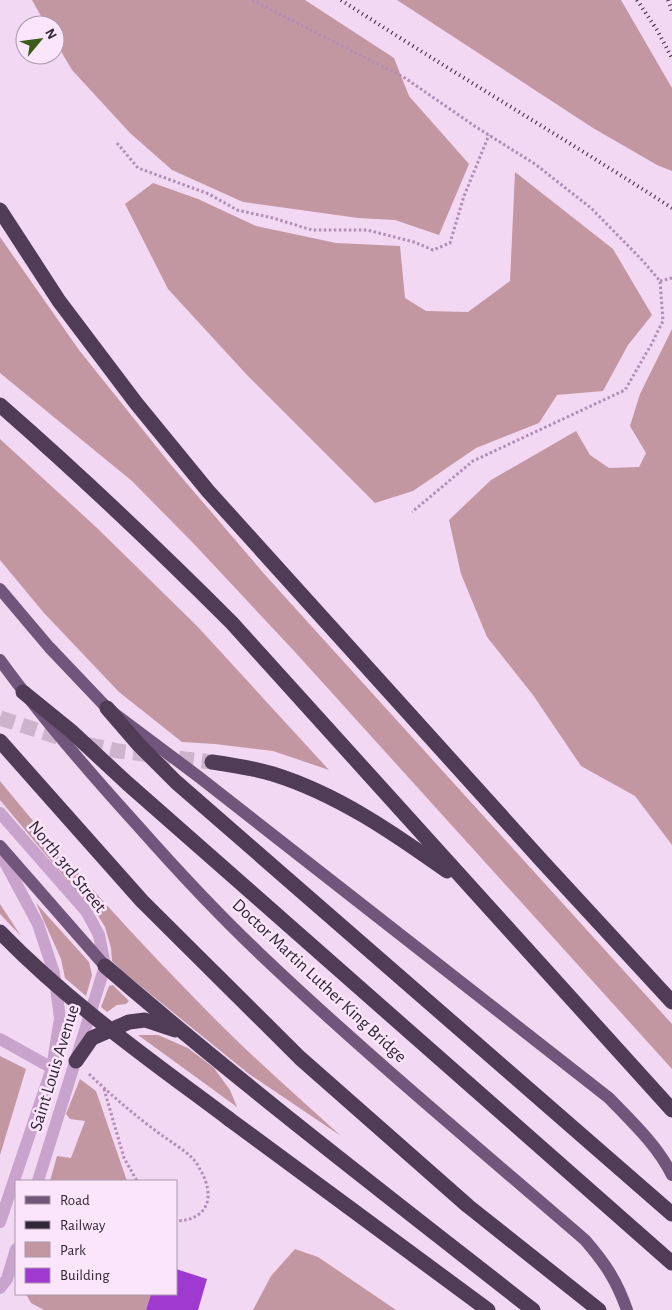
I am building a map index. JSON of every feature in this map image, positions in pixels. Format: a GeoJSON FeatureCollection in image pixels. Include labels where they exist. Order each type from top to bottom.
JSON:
{"type":"FeatureCollection","features":[{"type":"Feature","properties":{"kind":"highway"},"geometry":{"type":"LineString","coordinates":[[0,210],[59,301],[136,403],[208,491],[535,854],[672,1002]]}},
{"type":"Feature","properties":{"kind":"highway"},"geometry":{"type":"LineString","coordinates":[[0,405],[164,554],[232,624],[672,1110]]}},
{"type":"Feature","properties":{"kind":"highway"},"geometry":{"type":"LineString","coordinates":[[23,692],[71,731],[127,783],[672,1263]]}},
{"type":"Feature","properties":{"kind":"highway"},"geometry":{"type":"LineString","coordinates":[[107,708],[139,745],[176,782],[670,1212]]}},
{"type":"Feature","properties":{"kind":"highway"},"geometry":{"type":"LineString","coordinates":[[0,741],[142,901],[300,1058],[468,1206],[600,1310]]}},
{"type":"Feature","properties":{"kind":"highway"},"geometry":{"type":"LineString","coordinates":[[212,762],[245,767],[307,786],[363,814],[392,832],[468,886]]}},
{"type":"Feature","properties":{"kind":"highway"},"geometry":{"type":"LineString","coordinates":[[0,932],[32,965],[72,1000],[229,1119],[488,1310]]}},
{"type":"Feature","properties":{"kind":"highway"},"geometry":{"type":"LineString","coordinates":[[105,966],[181,1031],[533,1310]]}},
{"type":"Feature","properties":{"kind":"highway"},"geometry":{"type":"LineString","coordinates":[[76,1062],[92,1038],[129,1022],[145,1020],[181,1031]]}},
{"type":"Feature","properties":{"kind":"main road"},"geometry":{"type":"LineString","coordinates":[[0,589],[49,647],[107,708],[199,777],[609,1098],[644,1134],[672,1175]]}},
{"type":"Feature","properties":{"kind":"main road","name":"Doctor Martin Luther King Bridge"},"geometry":{"type":"LineString","coordinates":[[0,660],[23,692],[97,780],[172,864],[256,950],[331,1020],[585,1240],[603,1261],[614,1279],[627,1310]]}},
{"type":"Feature","properties":{"kind":"main road","name":"North 3rd Street"},"geometry":{"type":"LineString","coordinates":[[0,846],[105,966]]}},
{"type":"Feature","properties":{"kind":"street","name":"North 3rd Street"},"geometry":{"type":"LineString","coordinates":[[0,814],[86,911],[99,935],[105,966]]}},
{"type":"Feature","properties":{"kind":"street","name":"Saint Louis Avenue"},"geometry":{"type":"LineString","coordinates":[[0,853],[38,924],[54,972],[60,1018],[52,1068],[0,1222]]}},
{"type":"Feature","properties":{"kind":"street","name":"Saint Louis Avenue"},"geometry":{"type":"LineString","coordinates":[[38,1180],[105,966]]}},
{"type":"Feature","properties":{"kind":"street"},"geometry":{"type":"LineString","coordinates":[[0,1039],[52,1068]]}},
{"type":"Feature","properties":{"kind":"street"},"geometry":{"type":"LineString","coordinates":[[0,1288],[7,1279],[15,1252]]}},
{"type":"Feature","properties":{"kind":"path"},"geometry":{"type":"LineString","coordinates":[[252,0],[405,78],[535,164],[591,208],[643,260],[660,281],[663,321],[624,390],[573,416],[473,461],[412,512]]}},
{"type":"Feature","properties":{"kind":"path"},"geometry":{"type":"LineString","coordinates":[[117,143],[138,168],[210,194],[237,210],[273,218],[312,230],[368,230],[414,242],[434,250],[450,244],[464,196],[489,135]]}},
{"type":"Feature","properties":{"kind":"path"},"geometry":{"type":"LineString","coordinates":[[660,281],[672,278]]}},
{"type":"Feature","properties":{"kind":"path"},"geometry":{"type":"LineString","coordinates":[[136,1180],[124,1158],[104,1088],[126,1109],[195,1160],[206,1179],[209,1201],[203,1211],[178,1221]]}},
{"type":"Feature","properties":{"kind":"green space"},"geometry":{"type":"Polygon","coordinates":[[[32,0],[305,0],[394,58],[409,96],[469,164],[439,235],[395,220],[358,218],[243,202],[172,170],[130,133],[72,70],[65,58],[65,15],[40,15],[32,0]]]}},
{"type":"Feature","properties":{"kind":"green space"},"geometry":{"type":"Polygon","coordinates":[[[397,0],[621,0],[672,88],[672,171],[657,165],[593,128],[397,0]]]}},
{"type":"Feature","properties":{"kind":"green space"},"geometry":{"type":"Polygon","coordinates":[[[515,172],[613,249],[652,315],[628,345],[603,391],[557,395],[539,423],[476,448],[413,491],[375,503],[247,375],[168,289],[125,204],[153,183],[198,199],[256,226],[336,243],[400,246],[405,298],[426,311],[468,312],[510,281],[515,172]]]}},
{"type":"Feature","properties":{"kind":"green space"},"geometry":{"type":"Polygon","coordinates":[[[0,237],[79,350],[171,465],[266,576],[672,1024],[672,1069],[295,652],[195,545],[132,481],[0,373],[0,237]]]}},
{"type":"Feature","properties":{"kind":"green space"},"geometry":{"type":"Polygon","coordinates":[[[672,329],[672,845],[635,796],[581,766],[533,695],[487,637],[461,574],[449,520],[491,480],[576,431],[590,455],[609,468],[639,467],[646,453],[630,426],[640,394],[672,329]]]}},
{"type":"Feature","properties":{"kind":"green space"},"geometry":{"type":"Polygon","coordinates":[[[0,439],[96,527],[197,626],[329,770],[273,751],[182,742],[119,692],[44,613],[0,560],[0,439]]]}},
{"type":"Feature","properties":{"kind":"green space"},"geometry":{"type":"Polygon","coordinates":[[[0,781],[75,870],[181,984],[240,1044],[341,1136],[249,1074],[112,961],[111,948],[105,927],[94,909],[76,891],[0,800],[0,781]]]}},
{"type":"Feature","properties":{"kind":"green space"},"geometry":{"type":"Polygon","coordinates":[[[36,903],[89,962],[92,975],[86,996],[65,978],[61,959],[36,903]]]}},
{"type":"Feature","properties":{"kind":"green space"},"geometry":{"type":"Polygon","coordinates":[[[0,904],[21,936],[0,914],[0,904]]]}},
{"type":"Feature","properties":{"kind":"green space"},"geometry":{"type":"Polygon","coordinates":[[[113,985],[129,1001],[126,1004],[117,1005],[107,1012],[101,1007],[109,986],[113,985]]]}},
{"type":"Feature","properties":{"kind":"green space"},"geometry":{"type":"Polygon","coordinates":[[[138,1035],[158,1035],[188,1048],[214,1068],[230,1090],[237,1107],[138,1035]]]}},
{"type":"Feature","properties":{"kind":"green space"},"geometry":{"type":"Polygon","coordinates":[[[0,1056],[26,1069],[0,1155],[0,1056]]]}},
{"type":"Feature","properties":{"kind":"green space"},"geometry":{"type":"Polygon","coordinates":[[[80,1079],[96,1091],[127,1180],[50,1180],[57,1156],[71,1158],[85,1121],[70,1119],[66,1114],[80,1079]]]}},
{"type":"Feature","properties":{"kind":"green space"},"geometry":{"type":"Polygon","coordinates":[[[295,1249],[318,1257],[396,1310],[253,1310],[271,1276],[295,1249]]]}},
{"type":"Feature","properties":{"kind":"green space"},"geometry":{"type":"Polygon","coordinates":[[[27,1295],[151,1295],[146,1310],[44,1310],[31,1303],[27,1295]]]}},
{"type":"Feature","properties":{"kind":"building"},"geometry":{"type":"Polygon","coordinates":[[[178,1270],[207,1279],[198,1310],[146,1310],[151,1295],[178,1295],[178,1270]]]}},
{"type":"Feature","properties":{"kind":"tunnel"},"geometry":{"type":"LineString","coordinates":[[0,718],[67,740],[118,751],[212,762]]}},
{"type":"Feature","properties":{"kind":"railway"},"geometry":{"type":"LineString","coordinates":[[341,0],[672,208]]}},
{"type":"Feature","properties":{"kind":"railway"},"geometry":{"type":"LineString","coordinates":[[637,0],[657,30],[672,58]]}},
{"type":"Feature","properties":{"kind":"railway"},"geometry":{"type":"LineString","coordinates":[[668,0],[672,11]]}}]}
